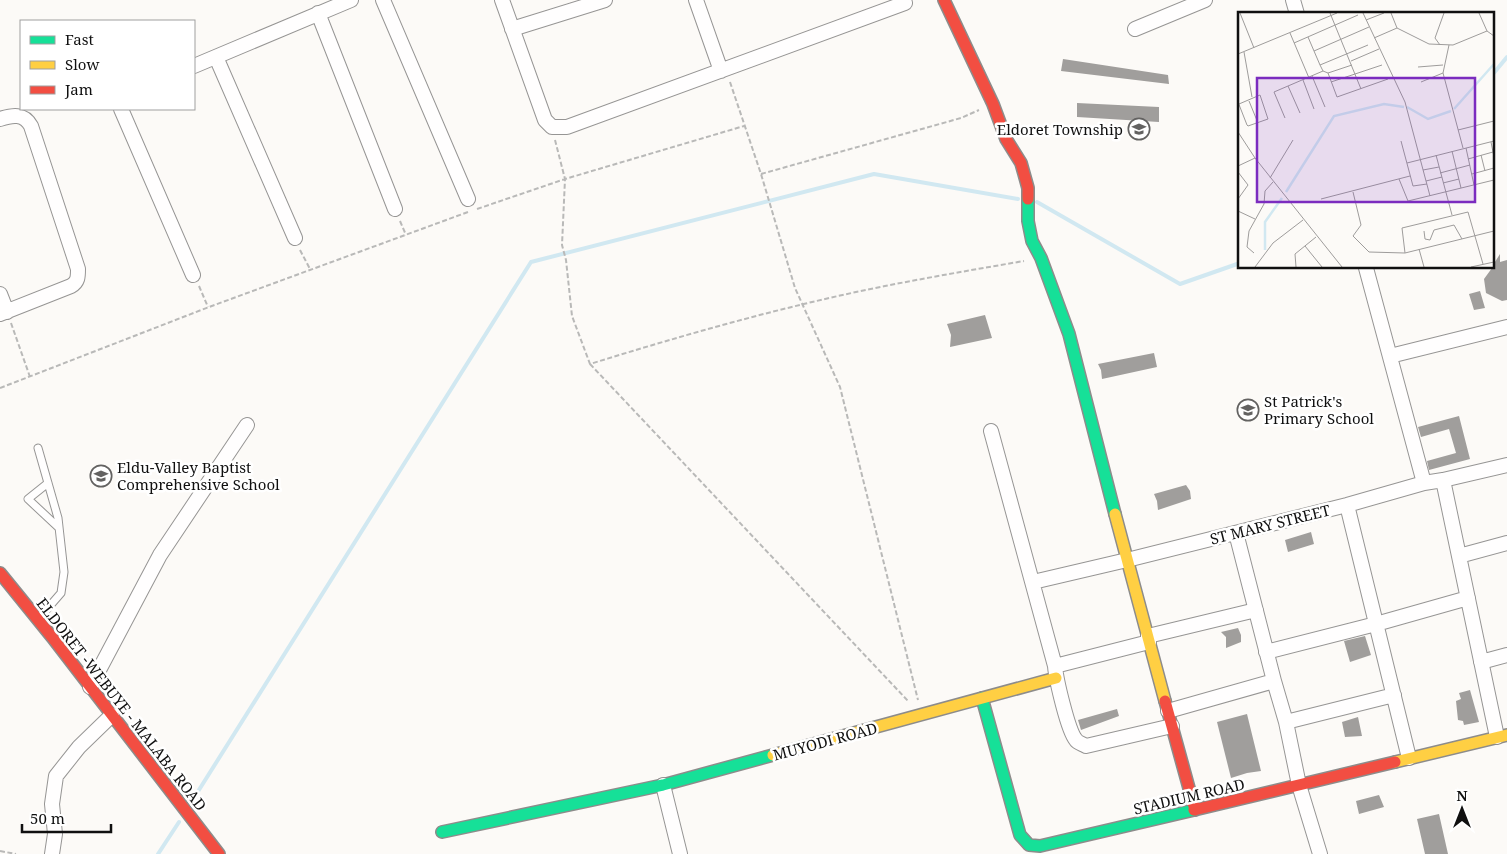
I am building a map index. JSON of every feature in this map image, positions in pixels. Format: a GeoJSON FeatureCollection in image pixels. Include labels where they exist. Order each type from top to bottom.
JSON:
{"type":"FeatureCollection","features":[{"type":"Feature","properties":{"kind":"main road"},"geometry":{"type":"LineString","coordinates":[[944,0],[993,104],[1006,139],[1022,163],[1028,188],[1028,221],[1032,241],[1041,258],[1069,334],[1127,560],[1195,810]]}},
{"type":"Feature","properties":{"kind":"main road","name":"ELDORET -WEBUYE - MALABA ROAD"},"geometry":{"type":"LineString","coordinates":[[0,573],[219,854]]}},
{"type":"Feature","properties":{"kind":"main road","name":"MUYODI ROAD"},"geometry":{"type":"LineString","coordinates":[[442,832],[663,785],[982,698],[1056,672]]}},
{"type":"Feature","properties":{"kind":"main road","name":"STADIUM ROAD"},"geometry":{"type":"LineString","coordinates":[[982,698],[1020,835],[1028,845],[1040,846],[1502,736]]}},
{"type":"Feature","properties":{"kind":"street"},"geometry":{"type":"LineString","coordinates":[[195,66],[351,0]]}},
{"type":"Feature","properties":{"kind":"street"},"geometry":{"type":"LineString","coordinates":[[383,0],[468,199]]}},
{"type":"Feature","properties":{"kind":"street"},"geometry":{"type":"LineString","coordinates":[[502,0],[545,120],[552,127],[567,127],[905,3]]}},
{"type":"Feature","properties":{"kind":"street"},"geometry":{"type":"LineString","coordinates":[[512,30],[605,0]]}},
{"type":"Feature","properties":{"kind":"street"},"geometry":{"type":"LineString","coordinates":[[696,0],[723,70]]}},
{"type":"Feature","properties":{"kind":"street"},"geometry":{"type":"LineString","coordinates":[[1135,29],[1205,0]]}},
{"type":"Feature","properties":{"kind":"street"},"geometry":{"type":"LineString","coordinates":[[318,13],[395,210]]}},
{"type":"Feature","properties":{"kind":"street"},"geometry":{"type":"LineString","coordinates":[[216,57],[295,238]]}},
{"type":"Feature","properties":{"kind":"street"},"geometry":{"type":"LineString","coordinates":[[121,110],[193,275]]}},
{"type":"Feature","properties":{"kind":"street"},"geometry":{"type":"LineString","coordinates":[[0,119],[9,116],[20,116],[28,120],[78,269],[78,280],[71,286],[4,313],[0,294]]}},
{"type":"Feature","properties":{"kind":"street"},"geometry":{"type":"LineString","coordinates":[[1366,269],[1424,484]]}},
{"type":"Feature","properties":{"kind":"street"},"geometry":{"type":"LineString","coordinates":[[1390,356],[1507,327]]}},
{"type":"Feature","properties":{"kind":"street"},"geometry":{"type":"LineString","coordinates":[[90,687],[160,555],[247,425]]}},
{"type":"Feature","properties":{"kind":"street"},"geometry":{"type":"LineString","coordinates":[[991,430],[1033,582],[1071,731],[1076,741],[1086,746],[1172,726]]}},
{"type":"Feature","properties":{"kind":"street","name":"ST MARY STREET"},"geometry":{"type":"LineString","coordinates":[[1033,582],[1507,465]]}},
{"type":"Feature","properties":{"kind":"street"},"geometry":{"type":"LineString","coordinates":[[1443,480],[1481,662],[1502,736]]}},
{"type":"Feature","properties":{"kind":"street"},"geometry":{"type":"LineString","coordinates":[[1346,505],[1409,758]]}},
{"type":"Feature","properties":{"kind":"street"},"geometry":{"type":"LineString","coordinates":[[1236,532],[1266,652],[1286,722],[1299,785],[1320,854]]}},
{"type":"Feature","properties":{"kind":"street"},"geometry":{"type":"LineString","coordinates":[[1459,556],[1507,543]]}},
{"type":"Feature","properties":{"kind":"street"},"geometry":{"type":"LineString","coordinates":[[1266,652],[1468,598]]}},
{"type":"Feature","properties":{"kind":"street"},"geometry":{"type":"LineString","coordinates":[[1056,672],[1148,639],[1256,610]]}},
{"type":"Feature","properties":{"kind":"street"},"geometry":{"type":"LineString","coordinates":[[1481,662],[1507,655]]}},
{"type":"Feature","properties":{"kind":"street"},"geometry":{"type":"LineString","coordinates":[[1168,711],[1274,682]]}},
{"type":"Feature","properties":{"kind":"street"},"geometry":{"type":"LineString","coordinates":[[1286,722],[1394,695]]}},
{"type":"Feature","properties":{"kind":"street"},"geometry":{"type":"LineString","coordinates":[[52,854],[55,834],[52,804],[56,776],[79,747],[112,715]]}},
{"type":"Feature","properties":{"kind":"street"},"geometry":{"type":"LineString","coordinates":[[663,785],[680,854]]}},
{"type":"Feature","properties":{"kind":"lane"},"geometry":{"type":"LineString","coordinates":[[38,448],[58,518],[64,572],[61,592],[38,620]]}},
{"type":"Feature","properties":{"kind":"lane"},"geometry":{"type":"LineString","coordinates":[[48,483],[28,499],[59,529]]}},
{"type":"Feature","properties":{"kind":"path"},"geometry":{"type":"LineString","coordinates":[[723,70],[761,174],[795,288],[840,387],[921,715]]}},
{"type":"Feature","properties":{"kind":"path"},"geometry":{"type":"LineString","coordinates":[[761,174],[961,118],[993,104]]}},
{"type":"Feature","properties":{"kind":"path"},"geometry":{"type":"LineString","coordinates":[[0,388],[208,307],[505,198],[744,126]]}},
{"type":"Feature","properties":{"kind":"path"},"geometry":{"type":"LineString","coordinates":[[552,127],[565,179],[562,246],[566,260],[572,316],[590,364],[921,715]]}},
{"type":"Feature","properties":{"kind":"path"},"geometry":{"type":"LineString","coordinates":[[395,210],[407,235]]}},
{"type":"Feature","properties":{"kind":"path"},"geometry":{"type":"LineString","coordinates":[[295,238],[310,269]]}},
{"type":"Feature","properties":{"kind":"path"},"geometry":{"type":"LineString","coordinates":[[590,364],[655,343],[803,305],[884,286],[1041,258]]}},
{"type":"Feature","properties":{"kind":"path"},"geometry":{"type":"LineString","coordinates":[[193,275],[208,307]]}},
{"type":"Feature","properties":{"kind":"path"},"geometry":{"type":"LineString","coordinates":[[4,313],[30,377]]}},
{"type":"Feature","properties":{"kind":"path"},"geometry":{"type":"LineString","coordinates":[[0,851],[16,854]]}},
{"type":"Feature","properties":{"kind":"building"},"geometry":{"type":"Polygon","coordinates":[[[1063,59],[1168,75],[1169,84],[1061,71],[1063,59]]]}},
{"type":"Feature","properties":{"kind":"building"},"geometry":{"type":"Polygon","coordinates":[[[1077,103],[1159,107],[1159,122],[1077,117],[1077,103]]]}},
{"type":"Feature","properties":{"kind":"building"},"geometry":{"type":"Polygon","coordinates":[[[1500,254],[1500,262],[1507,260],[1507,300],[1502,301],[1486,293],[1484,279],[1491,269],[1494,269],[1494,263],[1500,254]]]}},
{"type":"Feature","properties":{"kind":"building"},"geometry":{"type":"Polygon","coordinates":[[[1480,291],[1485,308],[1474,310],[1469,294],[1480,291]]]}},
{"type":"Feature","properties":{"kind":"building"},"geometry":{"type":"Polygon","coordinates":[[[985,315],[992,338],[950,347],[951,335],[947,324],[985,315]]]}},
{"type":"Feature","properties":{"kind":"building"},"geometry":{"type":"Polygon","coordinates":[[[1154,353],[1157,367],[1102,379],[1098,364],[1154,353]]]}},
{"type":"Feature","properties":{"kind":"building"},"geometry":{"type":"Polygon","coordinates":[[[1459,416],[1470,459],[1429,470],[1427,461],[1456,453],[1449,429],[1421,437],[1418,427],[1459,416]]]}},
{"type":"Feature","properties":{"kind":"building"},"geometry":{"type":"Polygon","coordinates":[[[1186,485],[1190,491],[1191,499],[1158,510],[1154,494],[1186,485]]]}},
{"type":"Feature","properties":{"kind":"building"},"geometry":{"type":"Polygon","coordinates":[[[1311,532],[1314,544],[1288,552],[1285,540],[1311,532]]]}},
{"type":"Feature","properties":{"kind":"building"},"geometry":{"type":"Polygon","coordinates":[[[1238,628],[1241,642],[1226,648],[1226,637],[1221,632],[1238,628]]]}},
{"type":"Feature","properties":{"kind":"building"},"geometry":{"type":"Polygon","coordinates":[[[1365,636],[1371,655],[1350,662],[1344,641],[1365,636]]]}},
{"type":"Feature","properties":{"kind":"building"},"geometry":{"type":"Polygon","coordinates":[[[1470,690],[1479,722],[1464,725],[1463,721],[1458,720],[1456,701],[1461,699],[1459,693],[1470,690]]]}},
{"type":"Feature","properties":{"kind":"building"},"geometry":{"type":"Polygon","coordinates":[[[1117,709],[1119,716],[1081,730],[1078,720],[1117,709]]]}},
{"type":"Feature","properties":{"kind":"building"},"geometry":{"type":"Polygon","coordinates":[[[1247,714],[1261,771],[1231,778],[1217,722],[1247,714]]]}},
{"type":"Feature","properties":{"kind":"building"},"geometry":{"type":"Polygon","coordinates":[[[1358,717],[1362,736],[1345,737],[1342,722],[1358,717]]]}},
{"type":"Feature","properties":{"kind":"building"},"geometry":{"type":"Polygon","coordinates":[[[1379,795],[1384,807],[1359,814],[1356,801],[1379,795]]]}},
{"type":"Feature","properties":{"kind":"building"},"geometry":{"type":"Polygon","coordinates":[[[1439,814],[1448,854],[1425,854],[1417,819],[1439,814]]]}},
{"type":"Feature","properties":{"kind":"waterway"},"geometry":{"type":"LineString","coordinates":[[1494,73],[1507,57]]}},
{"type":"Feature","properties":{"kind":"waterway"},"geometry":{"type":"LineString","coordinates":[[192,801],[531,262],[874,174],[1018,199]]}},
{"type":"Feature","properties":{"kind":"waterway"},"geometry":{"type":"LineString","coordinates":[[1037,202],[1180,284],[1238,264]]}},
{"type":"Feature","properties":{"kind":"waterway"},"geometry":{"type":"LineString","coordinates":[[158,854],[179,822]]}},
{"type":"Feature","properties":{"kind":"traffic: fast"},"geometry":{"type":"LineString","coordinates":[[1028,199],[1028,221],[1032,241],[1041,258],[1069,334],[1115,514]]}},
{"type":"Feature","properties":{"kind":"traffic: fast"},"geometry":{"type":"LineString","coordinates":[[982,698],[1020,835],[1029,845],[1040,846],[1194,810]]}},
{"type":"Feature","properties":{"kind":"traffic: fast"},"geometry":{"type":"LineString","coordinates":[[442,832],[663,785],[773,755]]}},
{"type":"Feature","properties":{"kind":"traffic: slow"},"geometry":{"type":"LineString","coordinates":[[1115,514],[1165,701]]}},
{"type":"Feature","properties":{"kind":"traffic: slow"},"geometry":{"type":"LineString","coordinates":[[773,755],[1056,678]]}},
{"type":"Feature","properties":{"kind":"traffic: slow"},"geometry":{"type":"LineString","coordinates":[[1395,762],[1507,735]]}},
{"type":"Feature","properties":{"kind":"traffic: jam"},"geometry":{"type":"LineString","coordinates":[[944,0],[993,104],[1006,139],[1021,163],[1028,188],[1028,199]]}},
{"type":"Feature","properties":{"kind":"traffic: jam"},"geometry":{"type":"LineString","coordinates":[[0,573],[52,637],[219,854]]}},
{"type":"Feature","properties":{"kind":"traffic: jam"},"geometry":{"type":"LineString","coordinates":[[1165,701],[1195,810]]}},
{"type":"Feature","properties":{"kind":"traffic: jam"},"geometry":{"type":"LineString","coordinates":[[1194,810],[1395,762]]}},
{"type":"Feature","properties":{"kind":"place","name":"Eldoret Township"},"geometry":{"type":"Point","coordinates":[1139,129]}},
{"type":"Feature","properties":{"kind":"place","name":"St Patrick's Primary School"},"geometry":{"type":"Point","coordinates":[1248,410]}},
{"type":"Feature","properties":{"kind":"place","name":"Eldu-Valley Baptist Comprehensive School"},"geometry":{"type":"Point","coordinates":[101,476]}}]}
